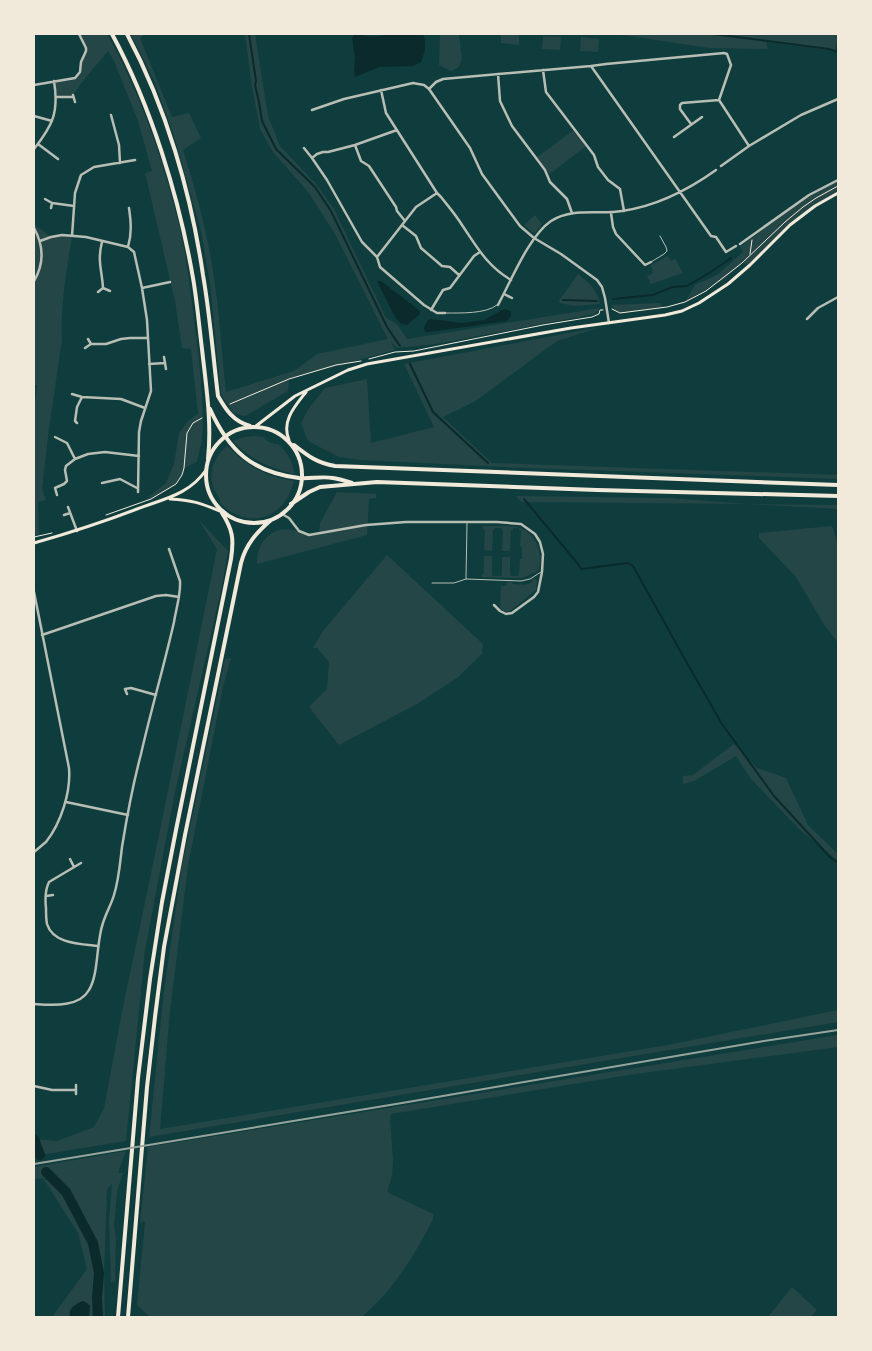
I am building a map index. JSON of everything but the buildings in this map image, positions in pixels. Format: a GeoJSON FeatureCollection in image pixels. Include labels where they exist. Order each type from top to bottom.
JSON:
{"type":"FeatureCollection","features":[{"type":"Feature","properties":{"kind":"highway"},"geometry":{"type":"LineString","coordinates":[[112,34],[153,127],[177,203],[193,278],[208,404],[210,431],[206,482],[210,495],[228,522],[233,544],[172,846],[151,970],[138,1078],[118,1317]]}},
{"type":"Feature","properties":{"kind":"highway"},"geometry":{"type":"LineString","coordinates":[[127,34],[149,79],[188,198],[204,276],[218,396],[227,411],[242,423],[282,434],[313,459],[323,464],[335,466],[838,485]]}},
{"type":"Feature","properties":{"kind":"highway"},"geometry":{"type":"LineString","coordinates":[[208,404],[219,428],[226,438],[239,453],[252,463],[270,471],[301,478],[333,478],[356,484]]}},
{"type":"Feature","properties":{"kind":"highway"},"geometry":{"type":"LineString","coordinates":[[208,459],[216,447],[226,438],[250,426]]}},
{"type":"Feature","properties":{"kind":"highway"},"geometry":{"type":"LineString","coordinates":[[128,1317],[151,1052],[159,982],[175,885],[241,563],[250,542],[271,520],[282,514],[297,494],[301,478],[301,466],[294,445]]}},
{"type":"Feature","properties":{"kind":"highway"},"geometry":{"type":"LineString","coordinates":[[291,504],[320,487],[377,482],[838,496]]}},
{"type":"Feature","properties":{"kind":"highway"},"geometry":{"type":"LineString","coordinates":[[221,512],[229,518],[246,523],[259,523],[271,520]]}},
{"type":"Feature","properties":{"kind":"main road"},"geometry":{"type":"LineString","coordinates":[[256,426],[295,396],[341,373],[367,364],[571,328],[665,315],[682,310],[699,303],[735,279],[790,225],[814,206],[838,193]]}},
{"type":"Feature","properties":{"kind":"main road"},"geometry":{"type":"LineString","coordinates":[[289,440],[286,434],[288,419],[306,392]]}},
{"type":"Feature","properties":{"kind":"main road"},"geometry":{"type":"LineString","coordinates":[[34,543],[77,531],[168,499],[189,488],[206,470]]}},
{"type":"Feature","properties":{"kind":"main road"},"geometry":{"type":"LineString","coordinates":[[168,499],[200,502],[221,512]]}},
{"type":"Feature","properties":{"kind":"street"},"geometry":{"type":"LineString","coordinates":[[34,85],[75,78],[78,75],[86,51],[79,34]]}},
{"type":"Feature","properties":{"kind":"street"},"geometry":{"type":"LineString","coordinates":[[429,89],[436,82],[443,79],[724,53],[727,54],[731,65],[719,100]]}},
{"type":"Feature","properties":{"kind":"street"},"geometry":{"type":"LineString","coordinates":[[591,66],[711,236],[716,237],[726,252],[736,246]]}},
{"type":"Feature","properties":{"kind":"street"},"geometry":{"type":"LineString","coordinates":[[543,70],[546,92],[594,155],[598,166],[608,180],[620,189],[624,211]]}},
{"type":"Feature","properties":{"kind":"street"},"geometry":{"type":"LineString","coordinates":[[498,74],[500,101],[512,126],[545,170],[550,182],[566,199],[572,213]]}},
{"type":"Feature","properties":{"kind":"street"},"geometry":{"type":"LineString","coordinates":[[34,149],[46,134],[56,110],[54,82]]}},
{"type":"Feature","properties":{"kind":"street"},"geometry":{"type":"LineString","coordinates":[[312,110],[344,99],[381,90],[413,83],[424,85],[429,89],[470,148],[482,174],[520,226],[534,238],[562,254],[597,280],[602,287],[609,323]]}},
{"type":"Feature","properties":{"kind":"street"},"geometry":{"type":"LineString","coordinates":[[381,90],[386,113],[437,193],[462,224],[480,252],[496,270],[511,280]]}},
{"type":"Feature","properties":{"kind":"street"},"geometry":{"type":"LineString","coordinates":[[56,97],[73,96],[75,102]]}},
{"type":"Feature","properties":{"kind":"street"},"geometry":{"type":"LineString","coordinates":[[721,166],[749,146],[802,115],[838,99]]}},
{"type":"Feature","properties":{"kind":"street"},"geometry":{"type":"LineString","coordinates":[[691,124],[680,109],[682,102],[719,100]]}},
{"type":"Feature","properties":{"kind":"street"},"geometry":{"type":"LineString","coordinates":[[719,100],[749,146]]}},
{"type":"Feature","properties":{"kind":"street"},"geometry":{"type":"LineString","coordinates":[[111,115],[120,145],[120,163]]}},
{"type":"Feature","properties":{"kind":"street"},"geometry":{"type":"LineString","coordinates":[[34,116],[52,122]]}},
{"type":"Feature","properties":{"kind":"street"},"geometry":{"type":"LineString","coordinates":[[674,137],[702,117]]}},
{"type":"Feature","properties":{"kind":"street"},"geometry":{"type":"LineString","coordinates":[[312,158],[323,152],[355,145],[397,130]]}},
{"type":"Feature","properties":{"kind":"street"},"geometry":{"type":"LineString","coordinates":[[38,144],[58,159]]}},
{"type":"Feature","properties":{"kind":"street"},"geometry":{"type":"LineString","coordinates":[[355,145],[360,160],[369,166],[405,221]]}},
{"type":"Feature","properties":{"kind":"street"},"geometry":{"type":"LineString","coordinates":[[304,148],[327,180],[362,242],[377,257],[380,267],[431,310],[445,314]]}},
{"type":"Feature","properties":{"kind":"street"},"geometry":{"type":"LineString","coordinates":[[72,236],[75,193],[81,175],[94,168],[135,160]]}},
{"type":"Feature","properties":{"kind":"street"},"geometry":{"type":"LineString","coordinates":[[498,304],[534,238],[552,220],[572,213],[611,213],[650,205],[680,193],[716,170]]}},
{"type":"Feature","properties":{"kind":"street"},"geometry":{"type":"LineString","coordinates":[[740,244],[809,194],[838,180]]}},
{"type":"Feature","properties":{"kind":"street"},"geometry":{"type":"LineString","coordinates":[[377,257],[416,207],[437,193]]}},
{"type":"Feature","properties":{"kind":"street"},"geometry":{"type":"LineString","coordinates":[[45,199],[52,203],[74,206]]}},
{"type":"Feature","properties":{"kind":"street"},"geometry":{"type":"LineString","coordinates":[[51,208],[52,203]]}},
{"type":"Feature","properties":{"kind":"street"},"geometry":{"type":"LineString","coordinates":[[128,208],[131,225],[131,237],[128,247]]}},
{"type":"Feature","properties":{"kind":"street"},"geometry":{"type":"LineString","coordinates":[[611,213],[613,228],[616,234],[645,265],[650,262]]}},
{"type":"Feature","properties":{"kind":"street"},"geometry":{"type":"LineString","coordinates":[[124,217],[130,216]]}},
{"type":"Feature","properties":{"kind":"street"},"geometry":{"type":"LineString","coordinates":[[402,225],[416,236],[421,248],[442,266],[450,267],[460,275]]}},
{"type":"Feature","properties":{"kind":"street"},"geometry":{"type":"LineString","coordinates":[[34,228],[42,251],[42,261],[34,281]]}},
{"type":"Feature","properties":{"kind":"street"},"geometry":{"type":"LineString","coordinates":[[40,241],[62,235],[72,236],[128,247],[134,252],[147,320],[151,391],[139,432],[138,492]]}},
{"type":"Feature","properties":{"kind":"street"},"geometry":{"type":"LineString","coordinates":[[102,242],[99,262],[103,288]]}},
{"type":"Feature","properties":{"kind":"street"},"geometry":{"type":"LineString","coordinates":[[431,310],[443,290],[450,288],[474,256],[480,252]]}},
{"type":"Feature","properties":{"kind":"street"},"geometry":{"type":"LineString","coordinates":[[142,288],[170,282]]}},
{"type":"Feature","properties":{"kind":"street"},"geometry":{"type":"LineString","coordinates":[[103,288],[110,291]]}},
{"type":"Feature","properties":{"kind":"street"},"geometry":{"type":"LineString","coordinates":[[98,292],[103,288]]}},
{"type":"Feature","properties":{"kind":"street"},"geometry":{"type":"LineString","coordinates":[[504,294],[512,298]]}},
{"type":"Feature","properties":{"kind":"street"},"geometry":{"type":"LineString","coordinates":[[807,319],[818,308],[838,297]]}},
{"type":"Feature","properties":{"kind":"street"},"geometry":{"type":"LineString","coordinates":[[85,348],[91,344],[106,344],[121,339],[148,338]]}},
{"type":"Feature","properties":{"kind":"street"},"geometry":{"type":"LineString","coordinates":[[88,339],[91,344]]}},
{"type":"Feature","properties":{"kind":"street"},"geometry":{"type":"LineString","coordinates":[[164,356],[166,369]]}},
{"type":"Feature","properties":{"kind":"street"},"geometry":{"type":"LineString","coordinates":[[149,364],[165,362]]}},
{"type":"Feature","properties":{"kind":"street"},"geometry":{"type":"LineString","coordinates":[[72,394],[82,397],[121,399],[145,408]]}},
{"type":"Feature","properties":{"kind":"street"},"geometry":{"type":"LineString","coordinates":[[77,423],[75,421],[77,407],[82,397]]}},
{"type":"Feature","properties":{"kind":"street"},"geometry":{"type":"LineString","coordinates":[[56,437],[67,442],[75,459]]}},
{"type":"Feature","properties":{"kind":"street"},"geometry":{"type":"LineString","coordinates":[[57,495],[54,488],[67,481],[66,466],[75,459],[95,452],[139,456]]}},
{"type":"Feature","properties":{"kind":"street"},"geometry":{"type":"LineString","coordinates":[[102,483],[120,479],[138,488]]}},
{"type":"Feature","properties":{"kind":"street"},"geometry":{"type":"LineString","coordinates":[[68,507],[77,531]]}},
{"type":"Feature","properties":{"kind":"street"},"geometry":{"type":"LineString","coordinates":[[64,515],[70,513]]}},
{"type":"Feature","properties":{"kind":"street"},"geometry":{"type":"LineString","coordinates":[[282,514],[289,518],[299,531],[309,535],[366,525],[406,522],[520,524],[535,534],[540,542],[543,554],[538,592],[512,613],[506,614],[494,605]]}},
{"type":"Feature","properties":{"kind":"street"},"geometry":{"type":"LineString","coordinates":[[34,1004],[56,1005],[73,1002],[84,996],[90,989],[94,978],[102,924],[116,888],[140,756],[169,646],[179,597],[180,581],[169,549]]}},
{"type":"Feature","properties":{"kind":"street"},"geometry":{"type":"LineString","coordinates":[[172,558],[178,555]]}},
{"type":"Feature","properties":{"kind":"street"},"geometry":{"type":"LineString","coordinates":[[34,592],[70,781],[66,802],[54,830],[34,852]]}},
{"type":"Feature","properties":{"kind":"street"},"geometry":{"type":"LineString","coordinates":[[42,635],[156,596],[179,597]]}},
{"type":"Feature","properties":{"kind":"street"},"geometry":{"type":"LineString","coordinates":[[124,684],[127,694]]}},
{"type":"Feature","properties":{"kind":"street"},"geometry":{"type":"LineString","coordinates":[[126,689],[131,688],[156,695]]}},
{"type":"Feature","properties":{"kind":"street"},"geometry":{"type":"LineString","coordinates":[[66,802],[128,815]]}},
{"type":"Feature","properties":{"kind":"street"},"geometry":{"type":"LineString","coordinates":[[70,860],[74,867]]}},
{"type":"Feature","properties":{"kind":"street"},"geometry":{"type":"LineString","coordinates":[[81,863],[50,882],[46,890],[48,924],[54,934],[60,939],[98,946]]}},
{"type":"Feature","properties":{"kind":"street"},"geometry":{"type":"LineString","coordinates":[[46,896],[53,896]]}},
{"type":"Feature","properties":{"kind":"street"},"geometry":{"type":"LineString","coordinates":[[34,1086],[76,1092],[76,1085]]}},
{"type":"Feature","properties":{"kind":"lane"},"geometry":{"type":"LineString","coordinates":[[650,262],[667,251],[660,236]]}},
{"type":"Feature","properties":{"kind":"lane"},"geometry":{"type":"LineString","coordinates":[[445,314],[492,309],[498,304]]}},
{"type":"Feature","properties":{"kind":"lane"},"geometry":{"type":"LineString","coordinates":[[466,579],[467,522]]}},
{"type":"Feature","properties":{"kind":"lane"},"geometry":{"type":"LineString","coordinates":[[432,583],[454,583],[466,579],[521,581],[530,579],[542,572]]}},
{"type":"Feature","properties":{"kind":"path"},"geometry":{"type":"LineString","coordinates":[[229,404],[289,379],[336,365],[362,361],[395,352],[414,351],[592,317],[599,314],[600,310],[613,308],[620,313],[668,308],[699,295],[730,274],[750,255],[753,235]]}},
{"type":"Feature","properties":{"kind":"path"},"geometry":{"type":"LineString","coordinates":[[102,517],[151,499],[176,484],[184,468],[187,433],[193,423],[202,418]]}},
{"type":"Feature","properties":{"kind":"path"},"geometry":{"type":"LineString","coordinates":[[34,537],[59,531]]}},
{"type":"Feature","properties":{"kind":"shaded area"},"geometry":{"type":"Polygon","coordinates":[[[79,34],[107,34],[130,80],[141,104],[167,179],[183,242],[187,268],[200,373],[202,443],[197,462],[184,468],[179,479],[169,488],[145,500],[166,483],[174,464],[179,433],[188,421],[198,414],[191,349],[182,348],[175,301],[145,173],[152,171],[138,121],[114,61],[108,51],[83,81],[73,97],[56,97],[54,81],[75,78],[81,66],[86,51],[79,34]]]}},
{"type":"Feature","properties":{"kind":"shaded area"},"geometry":{"type":"Polygon","coordinates":[[[130,34],[150,34],[140,38],[172,117],[189,113],[201,138],[183,150],[206,234],[217,298],[226,392],[294,371],[317,354],[388,339],[335,234],[309,193],[273,152],[260,129],[245,34],[255,34],[268,116],[280,146],[316,184],[334,209],[386,318],[397,324],[407,339],[600,308],[595,314],[436,344],[397,348],[391,342],[395,350],[289,379],[288,391],[245,416],[233,413],[221,394],[210,283],[201,231],[173,133],[155,83],[130,34]]]}},
{"type":"Feature","properties":{"kind":"shaded area"},"geometry":{"type":"Polygon","coordinates":[[[355,34],[374,36],[386,34],[423,34],[425,41],[424,55],[421,62],[413,66],[379,67],[355,77],[355,57],[352,38],[355,34]]]}},
{"type":"Feature","properties":{"kind":"shaded area"},"geometry":{"type":"Polygon","coordinates":[[[440,34],[459,34],[462,59],[459,67],[451,71],[439,65],[440,34]]]}},
{"type":"Feature","properties":{"kind":"shaded area"},"geometry":{"type":"Polygon","coordinates":[[[501,34],[519,34],[519,45],[501,43],[501,34]]]}},
{"type":"Feature","properties":{"kind":"shaded area"},"geometry":{"type":"Polygon","coordinates":[[[616,34],[838,34],[835,51],[766,42],[768,49],[709,48],[616,34]]]}},
{"type":"Feature","properties":{"kind":"shaded area"},"geometry":{"type":"Polygon","coordinates":[[[543,36],[561,37],[560,50],[542,49],[543,36]]]}},
{"type":"Feature","properties":{"kind":"shaded area"},"geometry":{"type":"Polygon","coordinates":[[[581,37],[599,39],[598,52],[580,51],[581,37]]]}},
{"type":"Feature","properties":{"kind":"shaded area"},"geometry":{"type":"Polygon","coordinates":[[[574,130],[586,146],[550,174],[537,157],[574,130]]]}},
{"type":"Feature","properties":{"kind":"shaded area"},"geometry":{"type":"Polygon","coordinates":[[[838,180],[838,193],[790,225],[750,265],[742,263],[726,278],[685,302],[695,285],[717,275],[743,252],[740,247],[809,195],[838,180]]]}},
{"type":"Feature","properties":{"kind":"shaded area"},"geometry":{"type":"Polygon","coordinates":[[[535,215],[542,224],[534,234],[524,225],[535,215]]]}},
{"type":"Feature","properties":{"kind":"shaded area"},"geometry":{"type":"Polygon","coordinates":[[[34,224],[51,237],[72,236],[63,301],[62,340],[42,489],[46,500],[38,502],[39,534],[34,535],[34,412],[37,385],[34,385],[34,224]]]}},
{"type":"Feature","properties":{"kind":"shaded area"},"geometry":{"type":"Polygon","coordinates":[[[668,256],[671,261],[675,259],[683,273],[651,284],[647,276],[653,273],[651,265],[668,256]]]}},
{"type":"Feature","properties":{"kind":"shaded area"},"geometry":{"type":"Polygon","coordinates":[[[578,274],[595,290],[600,304],[574,306],[560,303],[559,301],[578,274]]]}},
{"type":"Feature","properties":{"kind":"shaded area"},"geometry":{"type":"Polygon","coordinates":[[[377,281],[381,281],[420,311],[420,314],[407,325],[400,323],[395,317],[377,281]]]}},
{"type":"Feature","properties":{"kind":"shaded area"},"geometry":{"type":"Polygon","coordinates":[[[660,303],[663,307],[618,313],[611,305],[660,303]]]}},
{"type":"Feature","properties":{"kind":"shaded area"},"geometry":{"type":"Polygon","coordinates":[[[504,309],[511,311],[511,316],[507,321],[425,332],[424,328],[430,319],[463,323],[484,320],[504,309]]]}},
{"type":"Feature","properties":{"kind":"shaded area"},"geometry":{"type":"Polygon","coordinates":[[[601,327],[557,341],[474,402],[443,417],[492,463],[838,475],[838,479],[361,460],[339,457],[308,441],[301,423],[309,408],[325,388],[367,379],[371,443],[434,427],[404,364],[601,327]]]}},
{"type":"Feature","properties":{"kind":"shaded area"},"geometry":{"type":"Polygon","coordinates":[[[254,436],[264,437],[274,444],[278,444],[289,458],[295,474],[261,462],[246,453],[233,441],[254,436]]]}},
{"type":"Feature","properties":{"kind":"shaded area"},"geometry":{"type":"Polygon","coordinates":[[[227,446],[257,470],[294,481],[283,504],[274,512],[264,517],[242,517],[231,512],[220,503],[211,477],[213,465],[227,446]]]}},
{"type":"Feature","properties":{"kind":"shaded area"},"geometry":{"type":"Polygon","coordinates":[[[337,492],[376,494],[376,498],[369,499],[367,535],[257,564],[260,547],[266,538],[279,530],[286,529],[319,534],[320,523],[337,492]]]}},
{"type":"Feature","properties":{"kind":"shaded area"},"geometry":{"type":"Polygon","coordinates":[[[516,496],[669,498],[748,504],[522,502],[516,496]]]}},
{"type":"Feature","properties":{"kind":"shaded area"},"geometry":{"type":"Polygon","coordinates":[[[748,504],[838,505],[838,509],[748,504]]]}},
{"type":"Feature","properties":{"kind":"shaded area"},"geometry":{"type":"Polygon","coordinates":[[[198,519],[228,551],[222,586],[175,792],[145,950],[126,1141],[34,1156],[34,1139],[57,1141],[94,1127],[104,1108],[217,549],[198,519]]]}},
{"type":"Feature","properties":{"kind":"shaded area"},"geometry":{"type":"Polygon","coordinates":[[[483,526],[516,527],[523,529],[528,533],[537,544],[539,551],[540,565],[538,571],[522,578],[482,577],[482,574],[484,574],[484,556],[492,556],[492,575],[494,576],[502,575],[502,557],[510,557],[510,575],[518,576],[520,559],[522,559],[522,547],[520,546],[521,530],[519,528],[511,530],[510,551],[502,551],[503,531],[501,528],[495,528],[493,530],[492,551],[484,550],[485,530],[483,530],[483,526]]]}},
{"type":"Feature","properties":{"kind":"shaded area"},"geometry":{"type":"Polygon","coordinates":[[[832,526],[838,545],[838,643],[823,623],[796,577],[759,538],[759,533],[832,526]]]}},
{"type":"Feature","properties":{"kind":"shaded area"},"geometry":{"type":"Polygon","coordinates":[[[387,555],[483,644],[482,654],[457,678],[417,704],[339,745],[309,707],[327,689],[329,662],[317,648],[313,648],[323,631],[387,555]]]}},
{"type":"Feature","properties":{"kind":"shaded area"},"geometry":{"type":"Polygon","coordinates":[[[533,578],[537,580],[536,590],[510,611],[507,612],[500,608],[501,586],[506,586],[507,582],[525,585],[531,583],[533,578]]]}},
{"type":"Feature","properties":{"kind":"shaded area"},"geometry":{"type":"Polygon","coordinates":[[[231,658],[223,687],[188,866],[170,1011],[160,1129],[668,1045],[838,1010],[838,1022],[149,1137],[164,990],[182,866],[225,659],[231,658]]]}},
{"type":"Feature","properties":{"kind":"shaded area"},"geometry":{"type":"Polygon","coordinates":[[[734,744],[757,768],[786,778],[808,825],[838,854],[838,861],[800,830],[751,779],[736,756],[694,781],[683,784],[683,776],[693,775],[734,744]]]}},
{"type":"Feature","properties":{"kind":"shaded area"},"geometry":{"type":"Polygon","coordinates":[[[838,1035],[838,1047],[628,1075],[391,1114],[393,1160],[392,1176],[387,1192],[433,1214],[433,1219],[400,1275],[387,1292],[362,1317],[150,1317],[137,1305],[145,1222],[143,1221],[140,1224],[148,1147],[838,1035]]]}},
{"type":"Feature","properties":{"kind":"shaded area"},"geometry":{"type":"Polygon","coordinates":[[[126,1151],[118,1173],[123,1173],[117,1191],[114,1226],[116,1237],[115,1282],[111,1282],[109,1221],[112,1183],[107,1190],[104,1273],[105,1317],[52,1317],[87,1269],[78,1233],[43,1178],[34,1179],[34,1167],[126,1151]]]}},
{"type":"Feature","properties":{"kind":"shaded area"},"geometry":{"type":"Polygon","coordinates":[[[792,1287],[817,1310],[811,1317],[768,1317],[792,1287]]]}},
{"type":"Feature","properties":{"kind":"shaded area"},"geometry":{"type":"Polygon","coordinates":[[[83,1301],[90,1306],[89,1317],[70,1317],[70,1311],[73,1307],[83,1301]]]}},
{"type":"Feature","properties":{"kind":"waterway"},"geometry":{"type":"LineString","coordinates":[[249,34],[255,85],[262,121],[276,149],[315,187],[331,211],[387,327],[400,346]]}},
{"type":"Feature","properties":{"kind":"waterway"},"geometry":{"type":"LineString","coordinates":[[713,34],[829,49],[838,52]]}},
{"type":"Feature","properties":{"kind":"waterway"},"geometry":{"type":"LineString","coordinates":[[613,299],[653,295],[672,287],[687,286],[731,258]]}},
{"type":"Feature","properties":{"kind":"waterway"},"geometry":{"type":"LineString","coordinates":[[563,300],[597,301]]}},
{"type":"Feature","properties":{"kind":"waterway"},"geometry":{"type":"LineString","coordinates":[[410,364],[433,412],[488,463]]}},
{"type":"Feature","properties":{"kind":"waterway"},"geometry":{"type":"LineString","coordinates":[[524,499],[581,569],[628,563],[633,566],[722,724],[774,796],[830,857],[838,863]]}},
{"type":"Feature","properties":{"kind":"waterway"},"geometry":{"type":"LineString","coordinates":[[34,1139],[40,1155]]}},
{"type":"Feature","properties":{"kind":"waterway"},"geometry":{"type":"LineString","coordinates":[[46,1172],[66,1192],[93,1243],[99,1273],[98,1317]]}},
{"type":"Feature","properties":{"kind":"railway"},"geometry":{"type":"LineString","coordinates":[[34,1164],[838,1030]]}}]}
